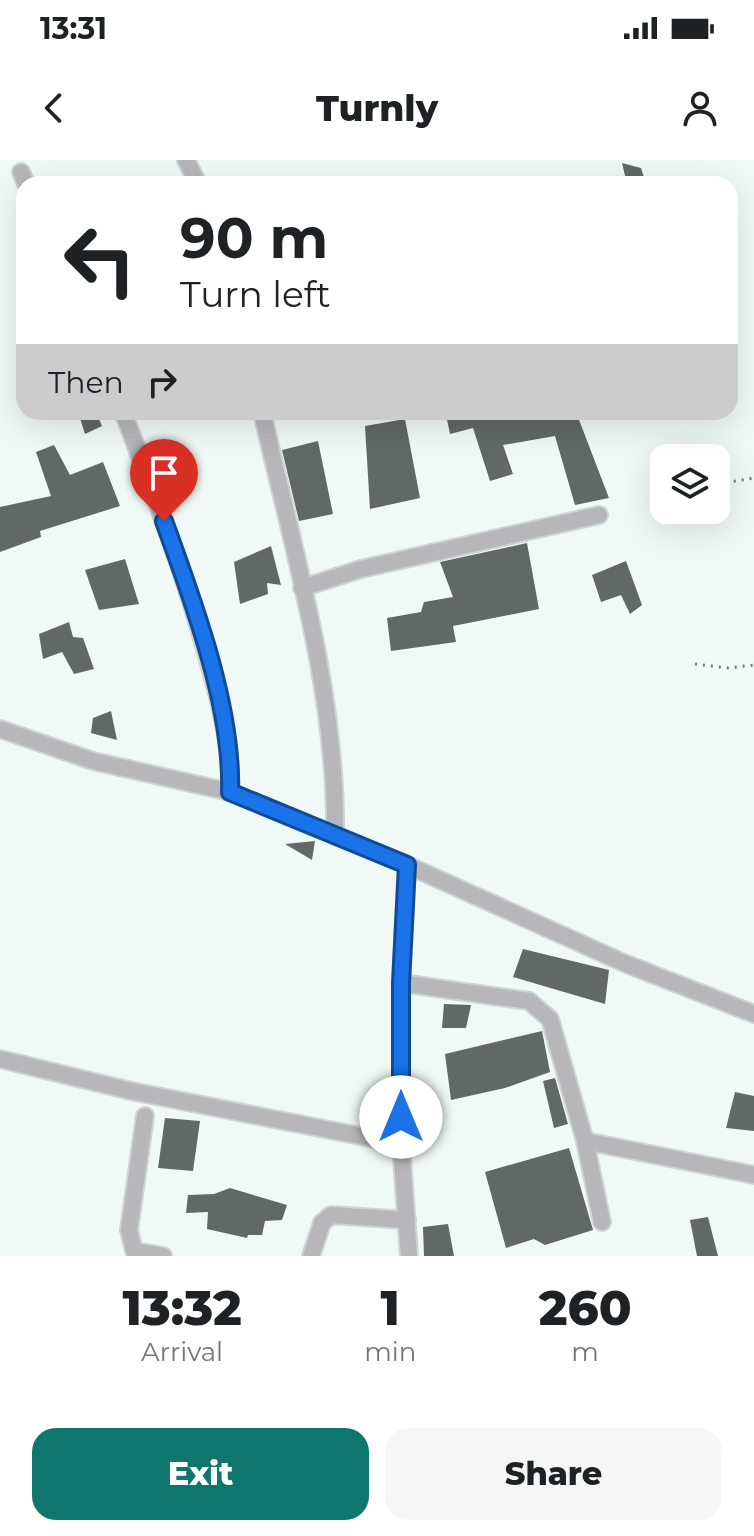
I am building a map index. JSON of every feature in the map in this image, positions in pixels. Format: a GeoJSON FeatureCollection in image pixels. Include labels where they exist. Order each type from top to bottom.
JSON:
{"type":"FeatureCollection","features":[{"type":"Feature","properties":{"kind":"street"},"geometry":{"type":"LineString","coordinates":[[126,420],[185,579],[212,673],[231,757],[230,792]]}},
{"type":"Feature","properties":{"kind":"street"},"geometry":{"type":"LineString","coordinates":[[264,420],[302,588],[326,714],[336,786],[335,835]]}},
{"type":"Feature","properties":{"kind":"street"},"geometry":{"type":"LineString","coordinates":[[302,588],[361,569],[599,515]]}},
{"type":"Feature","properties":{"kind":"street"},"geometry":{"type":"LineString","coordinates":[[0,729],[93,761],[230,792],[407,865],[624,963],[754,1014]]}},
{"type":"Feature","properties":{"kind":"street"},"geometry":{"type":"LineString","coordinates":[[407,865],[401,983],[401,1144],[409,1256]]}},
{"type":"Feature","properties":{"kind":"street"},"geometry":{"type":"LineString","coordinates":[[401,983],[529,1001],[550,1019],[585,1141],[602,1222]]}},
{"type":"Feature","properties":{"kind":"street"},"geometry":{"type":"LineString","coordinates":[[0,1059],[131,1091],[401,1144]]}},
{"type":"Feature","properties":{"kind":"street"},"geometry":{"type":"LineString","coordinates":[[145,1116],[129,1230],[134,1251],[163,1256]]}},
{"type":"Feature","properties":{"kind":"street"},"geometry":{"type":"LineString","coordinates":[[585,1141],[754,1175]]}},
{"type":"Feature","properties":{"kind":"street"},"geometry":{"type":"LineString","coordinates":[[311,1256],[322,1223],[331,1215],[407,1220]]}},
{"type":"Feature","properties":{"kind":"path"},"geometry":{"type":"LineString","coordinates":[[730,482],[754,478]]}},
{"type":"Feature","properties":{"kind":"path"},"geometry":{"type":"LineString","coordinates":[[695,664],[728,668],[754,665]]}},
{"type":"Feature","properties":{"kind":"building"},"geometry":{"type":"Polygon","coordinates":[[[622,163],[641,168],[644,176],[625,176],[622,163]]]}},
{"type":"Feature","properties":{"kind":"building"},"geometry":{"type":"Polygon","coordinates":[[[81,420],[99,420],[102,426],[85,434],[81,420]]]}},
{"type":"Feature","properties":{"kind":"building"},"geometry":{"type":"Polygon","coordinates":[[[405,420],[420,498],[370,509],[365,426],[405,420]]]}},
{"type":"Feature","properties":{"kind":"building"},"geometry":{"type":"Polygon","coordinates":[[[447,420],[579,420],[609,498],[575,505],[555,436],[503,445],[513,474],[490,481],[473,428],[450,434],[447,420]]]}},
{"type":"Feature","properties":{"kind":"building"},"geometry":{"type":"Polygon","coordinates":[[[318,441],[333,514],[299,521],[282,450],[318,441]]]}},
{"type":"Feature","properties":{"kind":"building"},"geometry":{"type":"Polygon","coordinates":[[[54,445],[70,475],[103,462],[120,506],[40,531],[41,537],[0,552],[0,507],[51,496],[36,452],[54,445]]]}},
{"type":"Feature","properties":{"kind":"building"},"geometry":{"type":"Polygon","coordinates":[[[527,543],[539,609],[453,626],[456,642],[391,651],[387,618],[421,612],[424,602],[453,597],[440,562],[527,543]]]}},
{"type":"Feature","properties":{"kind":"building"},"geometry":{"type":"Polygon","coordinates":[[[271,546],[281,585],[267,583],[268,594],[240,604],[234,562],[271,546]]]}},
{"type":"Feature","properties":{"kind":"building"},"geometry":{"type":"Polygon","coordinates":[[[125,559],[139,604],[99,610],[85,570],[125,559]]]}},
{"type":"Feature","properties":{"kind":"building"},"geometry":{"type":"Polygon","coordinates":[[[626,561],[642,605],[630,614],[621,595],[601,602],[592,575],[626,561]]]}},
{"type":"Feature","properties":{"kind":"building"},"geometry":{"type":"Polygon","coordinates":[[[69,622],[73,637],[83,638],[94,669],[74,674],[62,652],[43,659],[39,634],[69,622]]]}},
{"type":"Feature","properties":{"kind":"building"},"geometry":{"type":"Polygon","coordinates":[[[111,711],[117,740],[91,733],[93,718],[111,711]]]}},
{"type":"Feature","properties":{"kind":"building"},"geometry":{"type":"Polygon","coordinates":[[[315,841],[312,860],[285,844],[315,841]]]}},
{"type":"Feature","properties":{"kind":"building"},"geometry":{"type":"Polygon","coordinates":[[[523,949],[609,970],[605,1004],[513,977],[523,949]]]}},
{"type":"Feature","properties":{"kind":"building"},"geometry":{"type":"Polygon","coordinates":[[[444,1004],[471,1005],[466,1028],[442,1028],[444,1004]]]}},
{"type":"Feature","properties":{"kind":"building"},"geometry":{"type":"Polygon","coordinates":[[[542,1031],[550,1072],[505,1088],[451,1100],[445,1054],[542,1031]]]}},
{"type":"Feature","properties":{"kind":"building"},"geometry":{"type":"Polygon","coordinates":[[[555,1078],[568,1124],[554,1128],[543,1081],[555,1078]]]}},
{"type":"Feature","properties":{"kind":"building"},"geometry":{"type":"Polygon","coordinates":[[[735,1092],[754,1096],[754,1131],[726,1128],[735,1092]]]}},
{"type":"Feature","properties":{"kind":"building"},"geometry":{"type":"Polygon","coordinates":[[[165,1118],[200,1121],[193,1171],[158,1168],[165,1118]]]}},
{"type":"Feature","properties":{"kind":"building"},"geometry":{"type":"Polygon","coordinates":[[[569,1148],[593,1230],[545,1245],[534,1239],[506,1248],[485,1172],[569,1148]]]}},
{"type":"Feature","properties":{"kind":"building"},"geometry":{"type":"Polygon","coordinates":[[[230,1188],[287,1205],[282,1220],[265,1221],[262,1235],[248,1235],[247,1238],[207,1229],[208,1212],[186,1213],[188,1195],[214,1194],[230,1188]]]}},
{"type":"Feature","properties":{"kind":"building"},"geometry":{"type":"Polygon","coordinates":[[[708,1217],[718,1256],[697,1256],[690,1220],[708,1217]]]}},
{"type":"Feature","properties":{"kind":"building"},"geometry":{"type":"Polygon","coordinates":[[[448,1224],[454,1256],[424,1256],[423,1227],[448,1224]]]}},
{"type":"Feature","properties":{"kind":"route"},"geometry":{"type":"LineString","coordinates":[[164,521],[185,579],[212,673],[231,757],[230,792],[407,865],[401,983],[401,1117]]}}]}
